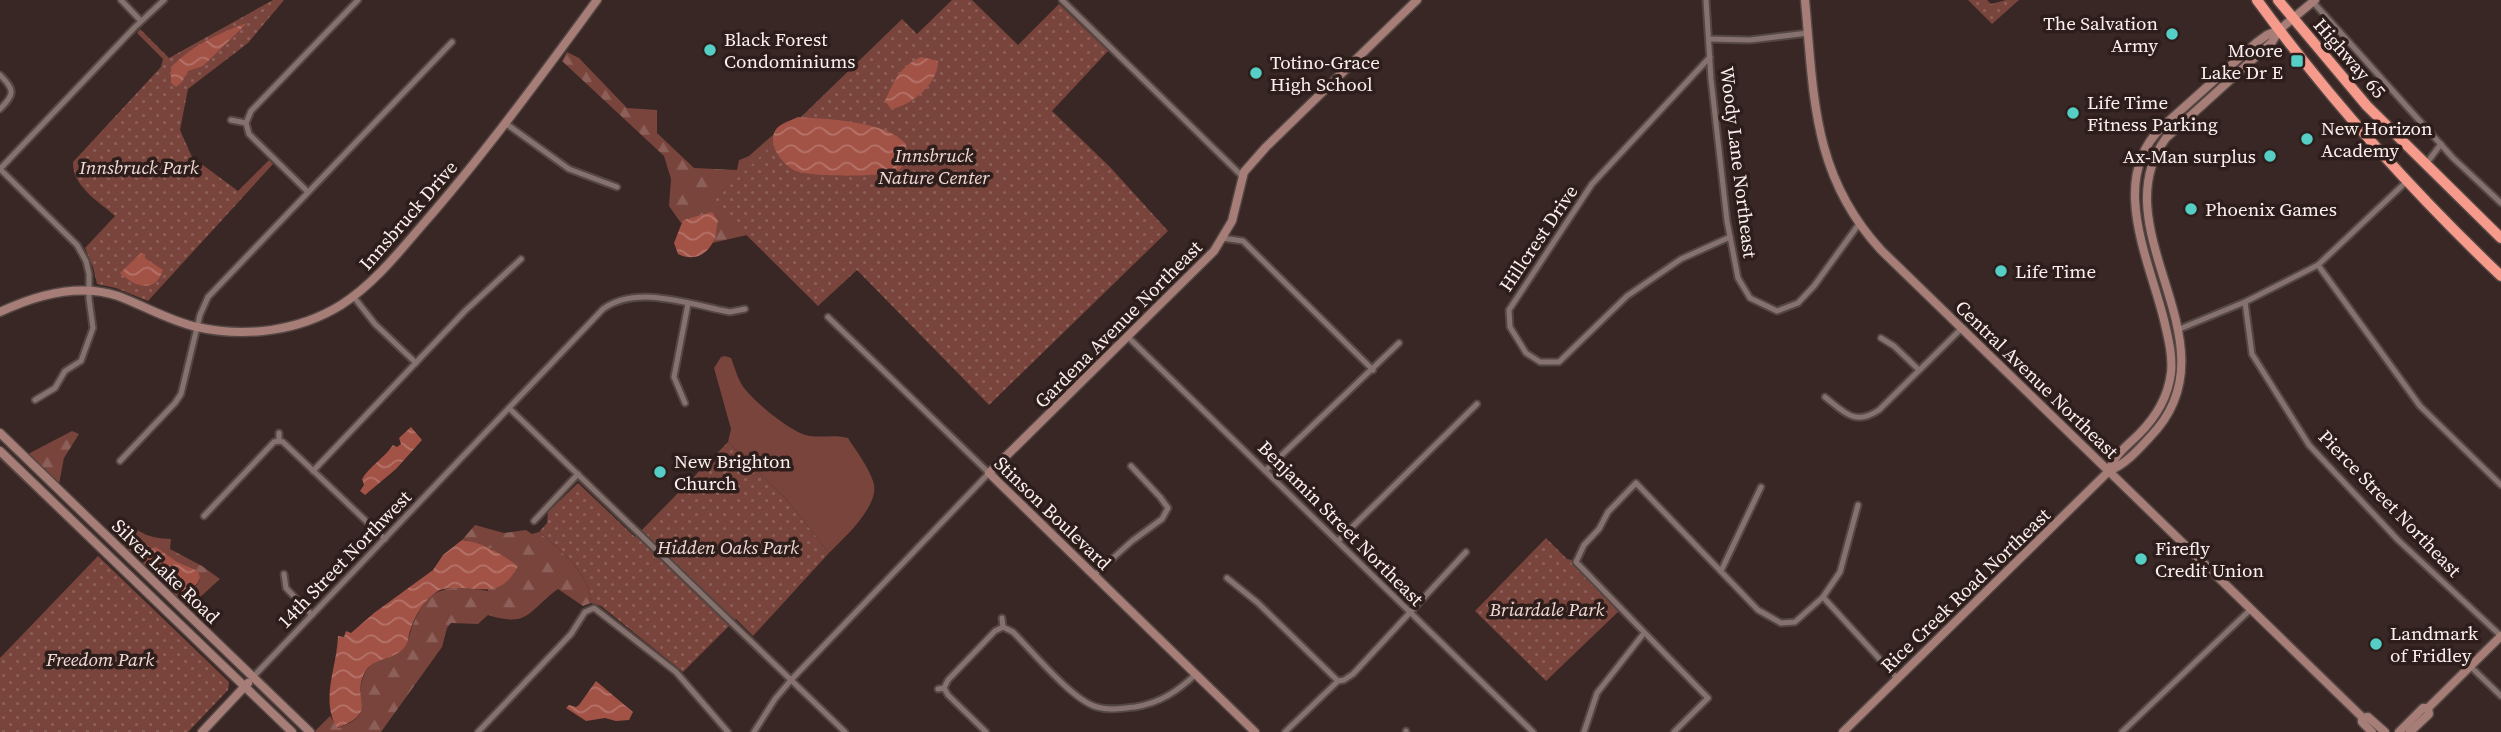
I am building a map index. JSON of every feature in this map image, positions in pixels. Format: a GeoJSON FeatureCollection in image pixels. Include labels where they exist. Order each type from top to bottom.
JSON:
{"type":"FeatureCollection","features":[{"type":"Feature","properties":{"kind":"highway","name":"Highway 65"},"geometry":{"type":"LineString","coordinates":[[2257,0],[2326,90],[2406,181],[2501,276]]}},
{"type":"Feature","properties":{"kind":"highway","name":"Highway 65"},"geometry":{"type":"LineString","coordinates":[[2278,0],[2367,106],[2501,238]]}},
{"type":"Feature","properties":{"kind":"street"},"geometry":{"type":"LineString","coordinates":[[121,0],[141,21]]}},
{"type":"Feature","properties":{"kind":"street"},"geometry":{"type":"LineString","coordinates":[[35,400],[55,388],[65,370],[80,361],[93,328],[86,261],[77,245],[0,169],[164,0]]}},
{"type":"Feature","properties":{"kind":"street"},"geometry":{"type":"LineString","coordinates":[[308,192],[249,134],[246,123],[251,111],[358,0]]}},
{"type":"Feature","properties":{"kind":"street","name":"Innsbruck Drive"},"geometry":{"type":"LineString","coordinates":[[0,312],[45,295],[89,291],[117,296],[171,320],[238,333],[273,330],[325,314],[353,296],[386,267],[461,180],[597,0]]}},
{"type":"Feature","properties":{"kind":"street"},"geometry":{"type":"LineString","coordinates":[[1062,0],[1243,177]]}},
{"type":"Feature","properties":{"kind":"street","name":"Gardena Avenue Northeast"},"geometry":{"type":"LineString","coordinates":[[989,473],[1214,251],[1232,221],[1244,172],[1266,147],[1417,0]]}},
{"type":"Feature","properties":{"kind":"street","name":"Woody Lane Northeast"},"geometry":{"type":"LineString","coordinates":[[1706,0],[1730,237],[1738,278],[1750,298],[1777,311],[1798,303],[1814,286],[1859,225]]}},
{"type":"Feature","properties":{"kind":"street","name":"Central Avenue Northeast"},"geometry":{"type":"LineString","coordinates":[[1805,0],[1821,143],[1836,185],[1859,225],[1881,250],[2362,718],[2362,722],[2372,732]]}},
{"type":"Feature","properties":{"kind":"street"},"geometry":{"type":"LineString","coordinates":[[2279,30],[2314,1],[2389,89],[2501,204]]}},
{"type":"Feature","properties":{"kind":"street","name":"Rice Creek Road Northeast"},"geometry":{"type":"LineString","coordinates":[[1843,732],[2109,471],[2120,467],[2160,427],[2174,404],[2182,376],[2178,330],[2150,225],[2147,188],[2151,165],[2166,138],[2272,42],[2279,30]]}},
{"type":"Feature","properties":{"kind":"street","name":"Rice Creek Road Northeast"},"geometry":{"type":"LineString","coordinates":[[2109,471],[2112,460],[2153,418],[2167,392],[2172,366],[2167,332],[2136,207],[2134,186],[2141,156],[2154,134],[2256,43],[2279,30]]}},
{"type":"Feature","properties":{"kind":"street"},"geometry":{"type":"LineString","coordinates":[[1709,39],[1750,40],[1808,33]]}},
{"type":"Feature","properties":{"kind":"street"},"geometry":{"type":"LineString","coordinates":[[120,461],[181,394],[204,303],[208,297],[452,42]]}},
{"type":"Feature","properties":{"kind":"street","name":"Hillcrest Drive"},"geometry":{"type":"LineString","coordinates":[[1710,57],[1592,184],[1509,310],[1510,327],[1526,353],[1541,362],[1559,362],[1627,296],[1681,259],[1730,237]]}},
{"type":"Feature","properties":{"kind":"street"},"geometry":{"type":"LineString","coordinates":[[0,75],[9,83],[12,92],[9,100],[0,109]]}},
{"type":"Feature","properties":{"kind":"street"},"geometry":{"type":"LineString","coordinates":[[231,120],[246,123]]}},
{"type":"Feature","properties":{"kind":"street"},"geometry":{"type":"LineString","coordinates":[[505,123],[569,169],[617,187]]}},
{"type":"Feature","properties":{"kind":"street"},"geometry":{"type":"LineString","coordinates":[[2426,165],[2441,144]]}},
{"type":"Feature","properties":{"kind":"street"},"geometry":{"type":"LineString","coordinates":[[2178,330],[2245,302],[2318,265],[2406,181]]}},
{"type":"Feature","properties":{"kind":"street"},"geometry":{"type":"LineString","coordinates":[[1222,238],[1243,241],[1373,370]]}},
{"type":"Feature","properties":{"kind":"street"},"geometry":{"type":"LineString","coordinates":[[313,471],[481,295],[521,259]]}},
{"type":"Feature","properties":{"kind":"street"},"geometry":{"type":"LineString","coordinates":[[2318,265],[2420,406],[2501,485]]}},
{"type":"Feature","properties":{"kind":"street","name":"14th Street Northwest"},"geometry":{"type":"LineString","coordinates":[[202,732],[611,303],[639,295],[730,312],[745,309]]}},
{"type":"Feature","properties":{"kind":"street"},"geometry":{"type":"LineString","coordinates":[[353,296],[375,324],[416,363]]}},
{"type":"Feature","properties":{"kind":"street","name":"Pierce Street Northeast"},"geometry":{"type":"LineString","coordinates":[[2245,302],[2252,354],[2309,445],[2398,540],[2501,636]]}},
{"type":"Feature","properties":{"kind":"street"},"geometry":{"type":"LineString","coordinates":[[685,403],[676,384],[674,370],[688,304]]}},
{"type":"Feature","properties":{"kind":"street","name":"Stinson Boulevard"},"geometry":{"type":"LineString","coordinates":[[828,317],[1255,732]]}},
{"type":"Feature","properties":{"kind":"street"},"geometry":{"type":"LineString","coordinates":[[1825,397],[1857,419],[1868,417],[1879,410],[1962,328]]}},
{"type":"Feature","properties":{"kind":"street","name":"Benjamin Street Northeast"},"geometry":{"type":"LineString","coordinates":[[1128,337],[1533,732]]}},
{"type":"Feature","properties":{"kind":"street"},"geometry":{"type":"LineString","coordinates":[[1881,338],[1894,346],[1919,370]]}},
{"type":"Feature","properties":{"kind":"street"},"geometry":{"type":"LineString","coordinates":[[1266,470],[1399,343]]}},
{"type":"Feature","properties":{"kind":"street"},"geometry":{"type":"LineString","coordinates":[[1338,541],[1477,404]]}},
{"type":"Feature","properties":{"kind":"street"},"geometry":{"type":"LineString","coordinates":[[509,408],[845,732]]}},
{"type":"Feature","properties":{"kind":"street","name":"Silver Lake Road"},"geometry":{"type":"LineString","coordinates":[[0,433],[310,732]]}},
{"type":"Feature","properties":{"kind":"street"},"geometry":{"type":"LineString","coordinates":[[279,433],[279,441]]}},
{"type":"Feature","properties":{"kind":"street"},"geometry":{"type":"LineString","coordinates":[[204,516],[274,442],[279,441],[284,442],[385,539]]}},
{"type":"Feature","properties":{"kind":"street"},"geometry":{"type":"LineString","coordinates":[[0,451],[292,732]]}},
{"type":"Feature","properties":{"kind":"street"},"geometry":{"type":"LineString","coordinates":[[1094,575],[1162,519],[1168,508],[1131,466]]}},
{"type":"Feature","properties":{"kind":"street"},"geometry":{"type":"LineString","coordinates":[[754,732],[775,699],[791,681],[989,473]]}},
{"type":"Feature","properties":{"kind":"street"},"geometry":{"type":"LineString","coordinates":[[534,521],[578,474]]}},
{"type":"Feature","properties":{"kind":"street"},"geometry":{"type":"LineString","coordinates":[[1674,732],[1708,698],[1576,562],[1584,545],[1599,529],[1608,512],[1636,483],[1758,610],[1781,623],[1795,622],[1823,597],[1839,572],[1858,505]]}},
{"type":"Feature","properties":{"kind":"street"},"geometry":{"type":"LineString","coordinates":[[1721,571],[1761,487]]}},
{"type":"Feature","properties":{"kind":"street"},"geometry":{"type":"LineString","coordinates":[[1285,732],[1338,681],[1353,674],[1466,552]]}},
{"type":"Feature","properties":{"kind":"street"},"geometry":{"type":"LineString","coordinates":[[284,574],[286,588],[313,615]]}},
{"type":"Feature","properties":{"kind":"street"},"geometry":{"type":"LineString","coordinates":[[1227,578],[1258,603],[1338,681]]}},
{"type":"Feature","properties":{"kind":"street"},"geometry":{"type":"LineString","coordinates":[[1823,597],[1898,678]]}},
{"type":"Feature","properties":{"kind":"street"},"geometry":{"type":"LineString","coordinates":[[478,732],[565,641],[590,608],[597,609],[676,672],[729,732]]}},
{"type":"Feature","properties":{"kind":"street"},"geometry":{"type":"LineString","coordinates":[[2122,732],[2251,609]]}},
{"type":"Feature","properties":{"kind":"street"},"geometry":{"type":"LineString","coordinates":[[1002,618],[1003,627]]}},
{"type":"Feature","properties":{"kind":"street"},"geometry":{"type":"LineString","coordinates":[[986,732],[941,688],[995,631],[1003,627],[1010,629],[1083,701],[1099,708],[1142,706],[1163,699],[1196,674]]}},
{"type":"Feature","properties":{"kind":"street"},"geometry":{"type":"LineString","coordinates":[[1584,732],[1597,693],[1644,633]]}},
{"type":"Feature","properties":{"kind":"street"},"geometry":{"type":"LineString","coordinates":[[2399,732],[2423,708],[2428,708],[2501,636]]}},
{"type":"Feature","properties":{"kind":"street"},"geometry":{"type":"LineString","coordinates":[[2470,666],[2501,696]]}},
{"type":"Feature","properties":{"kind":"street"},"geometry":{"type":"LineString","coordinates":[[2410,732],[2429,714],[2428,708]]}},
{"type":"Feature","properties":{"kind":"street","name":"Central Avenue Northeast"},"geometry":{"type":"LineString","coordinates":[[2362,718],[2368,717],[2385,732]]}},
{"type":"Feature","properties":{"kind":"green space","name":"Innsbruck Park"},"geometry":{"type":"Polygon","coordinates":[[[273,0],[284,0],[248,43],[188,89],[180,130],[192,157],[238,191],[269,160],[273,164],[148,301],[116,288],[97,284],[85,248],[115,216],[81,186],[73,162],[161,67],[163,59],[137,33],[140,29],[169,58],[273,0]]]}},
{"type":"Feature","properties":{"kind":"green space","name":"Innsbruck Nature Center"},"geometry":{"type":"Polygon","coordinates":[[[952,0],[972,0],[1018,45],[1059,4],[1108,51],[1052,111],[1110,167],[1168,231],[989,405],[857,270],[818,306],[713,202],[774,143],[774,132],[801,117],[902,19],[917,34],[952,0]]]}},
{"type":"Feature","properties":{"kind":"green space"},"geometry":{"type":"Polygon","coordinates":[[[1968,0],[1987,0],[1991,4],[2019,0],[1992,24],[1968,0]]]}},
{"type":"Feature","properties":{"kind":"green space"},"geometry":{"type":"Polygon","coordinates":[[[567,52],[579,58],[627,108],[657,110],[657,133],[694,168],[737,170],[739,160],[749,156],[774,134],[775,143],[714,202],[747,235],[712,243],[716,228],[689,218],[681,223],[669,206],[671,179],[664,156],[562,61],[567,52]]]}},
{"type":"Feature","properties":{"kind":"green space"},"geometry":{"type":"Polygon","coordinates":[[[721,357],[731,358],[744,388],[774,416],[802,434],[848,438],[868,470],[873,481],[872,500],[860,520],[829,553],[788,501],[728,442],[731,429],[714,368],[721,357]]]}},
{"type":"Feature","properties":{"kind":"green space"},"geometry":{"type":"Polygon","coordinates":[[[72,431],[79,434],[64,458],[59,484],[28,454],[72,431]]]}},
{"type":"Feature","properties":{"kind":"green space","name":"Hidden Oaks Park"},"geometry":{"type":"Polygon","coordinates":[[[728,442],[788,501],[829,553],[753,636],[736,619],[683,672],[601,606],[591,603],[589,592],[579,572],[565,555],[539,532],[547,523],[548,512],[578,483],[635,537],[728,442]]]}},
{"type":"Feature","properties":{"kind":"green space"},"geometry":{"type":"Polygon","coordinates":[[[0,457],[227,675],[0,459],[0,457]]]}},
{"type":"Feature","properties":{"kind":"green space"},"geometry":{"type":"Polygon","coordinates":[[[127,521],[147,535],[171,539],[170,549],[220,579],[188,608],[111,534],[127,521]],[[140,552],[136,554],[179,596],[197,585],[200,579],[187,568],[140,552]]]}},
{"type":"Feature","properties":{"kind":"green space"},"geometry":{"type":"Polygon","coordinates":[[[475,525],[504,533],[526,530],[532,534],[539,532],[565,555],[579,572],[585,581],[591,603],[583,606],[558,589],[520,618],[512,620],[488,615],[478,624],[451,623],[442,647],[381,732],[316,732],[330,716],[338,728],[358,717],[362,706],[362,683],[368,668],[405,644],[421,609],[435,594],[453,588],[488,591],[493,549],[462,540],[475,525]]]}},
{"type":"Feature","properties":{"kind":"green space","name":"Briardale Park"},"geometry":{"type":"Polygon","coordinates":[[[1546,538],[1567,559],[1572,560],[1574,566],[1619,611],[1546,681],[1475,611],[1546,538]]]}},
{"type":"Feature","properties":{"kind":"green space","name":"Freedom Park"},"geometry":{"type":"Polygon","coordinates":[[[98,556],[229,682],[228,690],[188,732],[0,732],[0,658],[98,556]]]}},
{"type":"Feature","properties":{"kind":"water"},"geometry":{"type":"Polygon","coordinates":[[[247,23],[203,66],[188,71],[176,87],[171,83],[171,67],[188,52],[247,23]]]}},
{"type":"Feature","properties":{"kind":"water"},"geometry":{"type":"Polygon","coordinates":[[[921,57],[938,61],[934,77],[915,98],[891,109],[885,101],[895,81],[908,65],[921,57]]]}},
{"type":"Feature","properties":{"kind":"water"},"geometry":{"type":"Polygon","coordinates":[[[798,117],[856,123],[885,130],[906,144],[904,164],[893,172],[866,175],[796,171],[778,155],[773,137],[779,126],[798,117]]]}},
{"type":"Feature","properties":{"kind":"water"},"geometry":{"type":"Polygon","coordinates":[[[712,212],[718,221],[715,238],[709,249],[695,257],[678,254],[674,243],[683,220],[712,212]]]}},
{"type":"Feature","properties":{"kind":"water"},"geometry":{"type":"Polygon","coordinates":[[[141,253],[163,270],[155,283],[150,285],[138,285],[120,273],[141,253]]]}},
{"type":"Feature","properties":{"kind":"water"},"geometry":{"type":"Polygon","coordinates":[[[411,427],[422,440],[396,469],[365,495],[360,491],[364,485],[362,479],[393,445],[397,447],[401,444],[399,438],[411,427]]]}},
{"type":"Feature","properties":{"kind":"water"},"geometry":{"type":"Polygon","coordinates":[[[462,540],[491,549],[518,566],[505,583],[498,587],[440,590],[424,603],[404,648],[368,667],[365,672],[361,682],[362,704],[358,716],[337,728],[332,717],[330,695],[338,636],[344,637],[346,631],[351,633],[433,570],[443,555],[462,540]]]}},
{"type":"Feature","properties":{"kind":"water"},"geometry":{"type":"Polygon","coordinates":[[[156,547],[177,562],[198,571],[200,578],[197,584],[180,596],[135,554],[156,547]]]}},
{"type":"Feature","properties":{"kind":"water"},"geometry":{"type":"Polygon","coordinates":[[[596,681],[633,712],[629,720],[605,718],[586,721],[566,708],[569,705],[579,705],[596,681]]]}},
{"type":"Feature","properties":{"kind":"place","name":"The Salvation Army"},"geometry":{"type":"Point","coordinates":[2172,34]}},
{"type":"Feature","properties":{"kind":"place","name":"Black Forest Condominiums"},"geometry":{"type":"Point","coordinates":[710,50]}},
{"type":"Feature","properties":{"kind":"place","name":"Moore Lake Dr E"},"geometry":{"type":"Point","coordinates":[2297,61]}},
{"type":"Feature","properties":{"kind":"place","name":"Totino-Grace High School"},"geometry":{"type":"Point","coordinates":[1256,73]}},
{"type":"Feature","properties":{"kind":"place","name":"Life Time Fitness Parking"},"geometry":{"type":"Point","coordinates":[2073,113]}},
{"type":"Feature","properties":{"kind":"place","name":"New Horizon Academy"},"geometry":{"type":"Point","coordinates":[2307,139]}},
{"type":"Feature","properties":{"kind":"place","name":"Ax-Man surplus"},"geometry":{"type":"Point","coordinates":[2270,156]}},
{"type":"Feature","properties":{"kind":"place","name":"Phoenix Games"},"geometry":{"type":"Point","coordinates":[2191,209]}},
{"type":"Feature","properties":{"kind":"place","name":"Life Time"},"geometry":{"type":"Point","coordinates":[2001,271]}},
{"type":"Feature","properties":{"kind":"place","name":"New Brighton Church"},"geometry":{"type":"Point","coordinates":[660,472]}},
{"type":"Feature","properties":{"kind":"place","name":"Firefly Credit Union"},"geometry":{"type":"Point","coordinates":[2141,559]}},
{"type":"Feature","properties":{"kind":"place","name":"Landmark of Fridley"},"geometry":{"type":"Point","coordinates":[2376,644]}}]}
